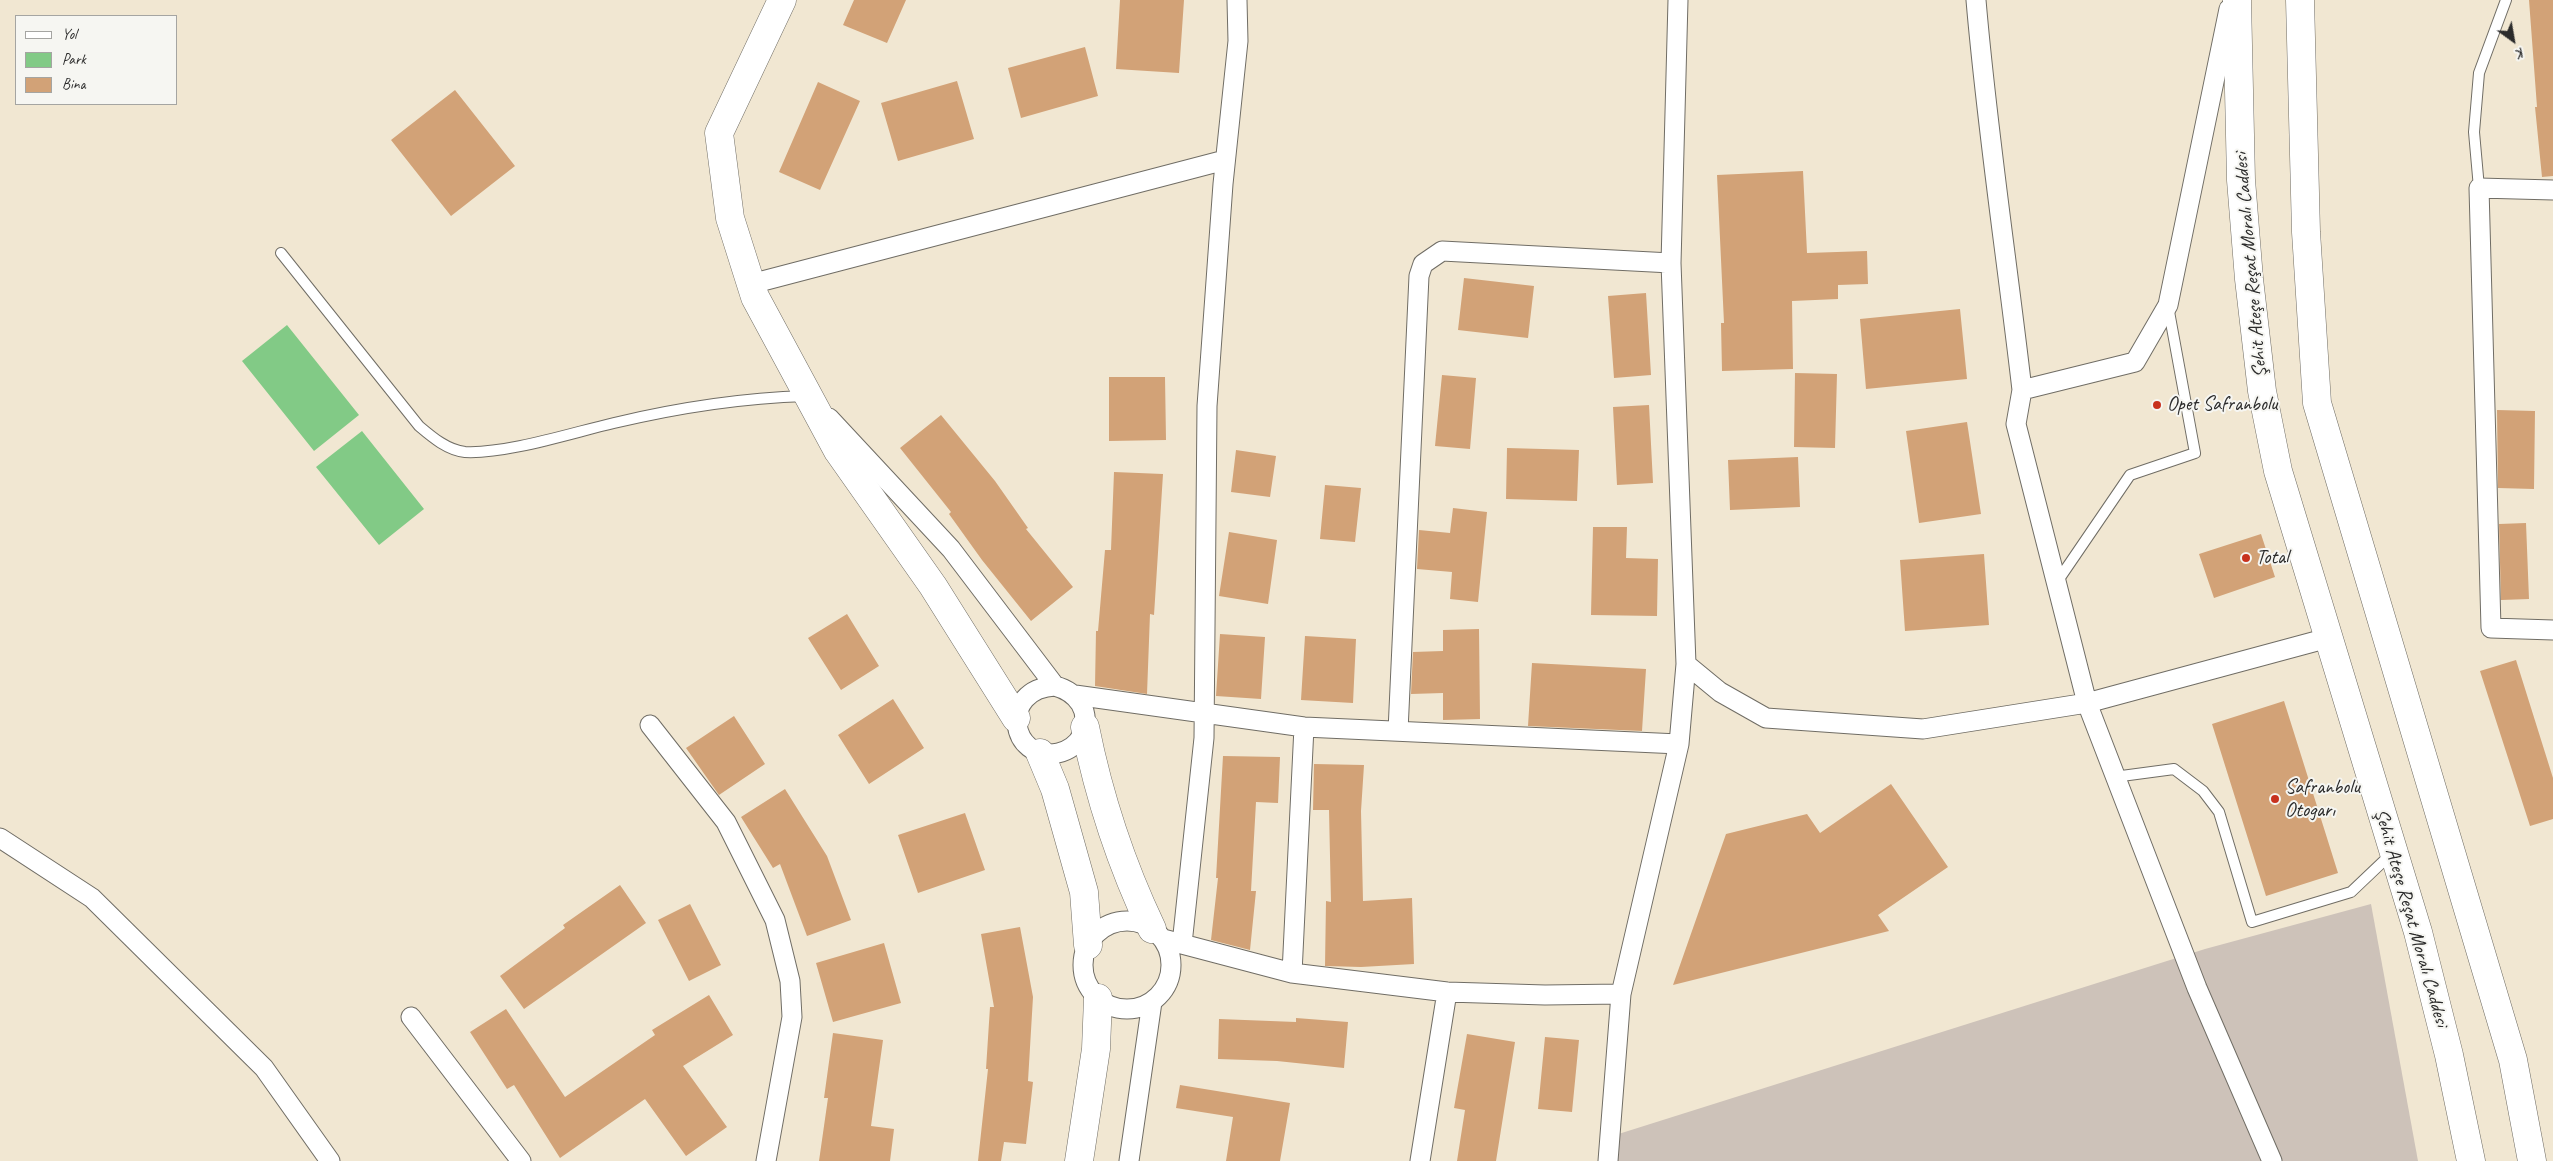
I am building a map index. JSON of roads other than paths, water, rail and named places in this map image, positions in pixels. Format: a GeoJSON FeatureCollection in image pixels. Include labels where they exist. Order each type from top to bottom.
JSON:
{"type":"FeatureCollection","features":[{"type":"Feature","properties":{"kind":"main road"},"geometry":{"type":"LineString","coordinates":[[782,0],[720,133],[730,218],[755,297],[838,451],[933,586],[1016,718]]}},
{"type":"Feature","properties":{"kind":"main road","name":"Şehit Ateşe Reşat Moralı Caddesi"},"geometry":{"type":"LineString","coordinates":[[2237,0],[2241,180],[2249,279],[2262,391],[2278,471],[2418,932],[2449,1055],[2471,1161]]}},
{"type":"Feature","properties":{"kind":"main road"},"geometry":{"type":"LineString","coordinates":[[2300,0],[2306,232],[2317,403],[2513,1060],[2532,1161]]}},
{"type":"Feature","properties":{"kind":"main road"},"geometry":{"type":"LineString","coordinates":[[1085,727],[1096,783],[1131,885],[1157,934]]}},
{"type":"Feature","properties":{"kind":"main road"},"geometry":{"type":"LineString","coordinates":[[1040,753],[1055,789],[1084,892],[1088,945]]}},
{"type":"Feature","properties":{"kind":"main road"},"geometry":{"type":"LineString","coordinates":[[1079,1161],[1096,1049],[1098,998]]}},
{"type":"Feature","properties":{"kind":"street"},"geometry":{"type":"LineString","coordinates":[[1182,944],[1204,738],[1207,406],[1225,160],[1238,41],[1237,0]]}},
{"type":"Feature","properties":{"kind":"street"},"geometry":{"type":"LineString","coordinates":[[1608,1161],[1621,994],[1679,744],[1686,664],[1671,263],[1678,0]]}},
{"type":"Feature","properties":{"kind":"street"},"geometry":{"type":"LineString","coordinates":[[1976,0],[1983,92],[2006,254],[2022,390],[2016,424],[2056,582],[2087,702],[2114,777],[2197,988],[2272,1161]]}},
{"type":"Feature","properties":{"kind":"street"},"geometry":{"type":"LineString","coordinates":[[2022,390],[2135,362],[2168,305],[2231,0]]}},
{"type":"Feature","properties":{"kind":"street"},"geometry":{"type":"LineString","coordinates":[[751,284],[1225,160]]}},
{"type":"Feature","properties":{"kind":"street"},"geometry":{"type":"LineString","coordinates":[[2553,190],[2480,188],[2491,628],[2553,630]]}},
{"type":"Feature","properties":{"kind":"street"},"geometry":{"type":"LineString","coordinates":[[1398,731],[1419,276],[1423,264],[1442,251],[1671,263]]}},
{"type":"Feature","properties":{"kind":"street"},"geometry":{"type":"LineString","coordinates":[[808,396],[951,549],[1055,686],[1075,695],[1304,726],[1679,744]]}},
{"type":"Feature","properties":{"kind":"street"},"geometry":{"type":"LineString","coordinates":[[1686,664],[1720,692],[1766,718],[1923,729],[2087,702],[2328,638]]}},
{"type":"Feature","properties":{"kind":"street"},"geometry":{"type":"LineString","coordinates":[[1055,686],[1038,689],[1025,698],[1016,718],[1022,739],[1030,748],[1040,753],[1052,755],[1063,752],[1081,738],[1085,727],[1082,704],[1075,695]]}},
{"type":"Feature","properties":{"kind":"street"},"geometry":{"type":"LineString","coordinates":[[650,725],[726,822],[775,920],[790,981],[792,1017],[766,1161]]}},
{"type":"Feature","properties":{"kind":"street"},"geometry":{"type":"LineString","coordinates":[[1292,973],[1304,726]]}},
{"type":"Feature","properties":{"kind":"street"},"geometry":{"type":"LineString","coordinates":[[0,838],[92,898],[264,1068],[330,1161]]}},
{"type":"Feature","properties":{"kind":"street"},"geometry":{"type":"LineString","coordinates":[[1157,934],[1169,951],[1172,966],[1169,980],[1162,992],[1152,1002],[1138,1008],[1124,1010],[1110,1006],[1098,998],[1089,987],[1084,974],[1084,959],[1088,945],[1097,933],[1117,923],[1138,923],[1157,934],[1182,944],[1292,973],[1447,992],[1545,995],[1621,994]]}},
{"type":"Feature","properties":{"kind":"street"},"geometry":{"type":"LineString","coordinates":[[1420,1161],[1447,992]]}},
{"type":"Feature","properties":{"kind":"street"},"geometry":{"type":"LineString","coordinates":[[1129,1161],[1152,1002]]}},
{"type":"Feature","properties":{"kind":"street"},"geometry":{"type":"LineString","coordinates":[[411,1017],[521,1161]]}},
{"type":"Feature","properties":{"kind":"lane"},"geometry":{"type":"LineString","coordinates":[[2480,188],[2474,132],[2479,73],[2506,0]]}},
{"type":"Feature","properties":{"kind":"lane"},"geometry":{"type":"LineString","coordinates":[[281,253],[419,426],[438,442],[462,452],[494,451],[649,414],[756,398],[808,396]]}},
{"type":"Feature","properties":{"kind":"lane"},"geometry":{"type":"LineString","coordinates":[[2056,582],[2130,475],[2195,453],[2168,305]]}},
{"type":"Feature","properties":{"kind":"lane"},"geometry":{"type":"LineString","coordinates":[[2114,777],[2174,768],[2203,791],[2219,812],[2252,922],[2351,892],[2393,851]]}},
{"type":"Feature","properties":{"kind":"place","name":"Opet Safranbolu"},"geometry":{"type":"Point","coordinates":[2157,405]}},
{"type":"Feature","properties":{"kind":"place","name":"Total"},"geometry":{"type":"Point","coordinates":[2246,558]}},
{"type":"Feature","properties":{"kind":"place","name":"Safranbolu Otogarı"},"geometry":{"type":"Point","coordinates":[2275,799]}}]}
